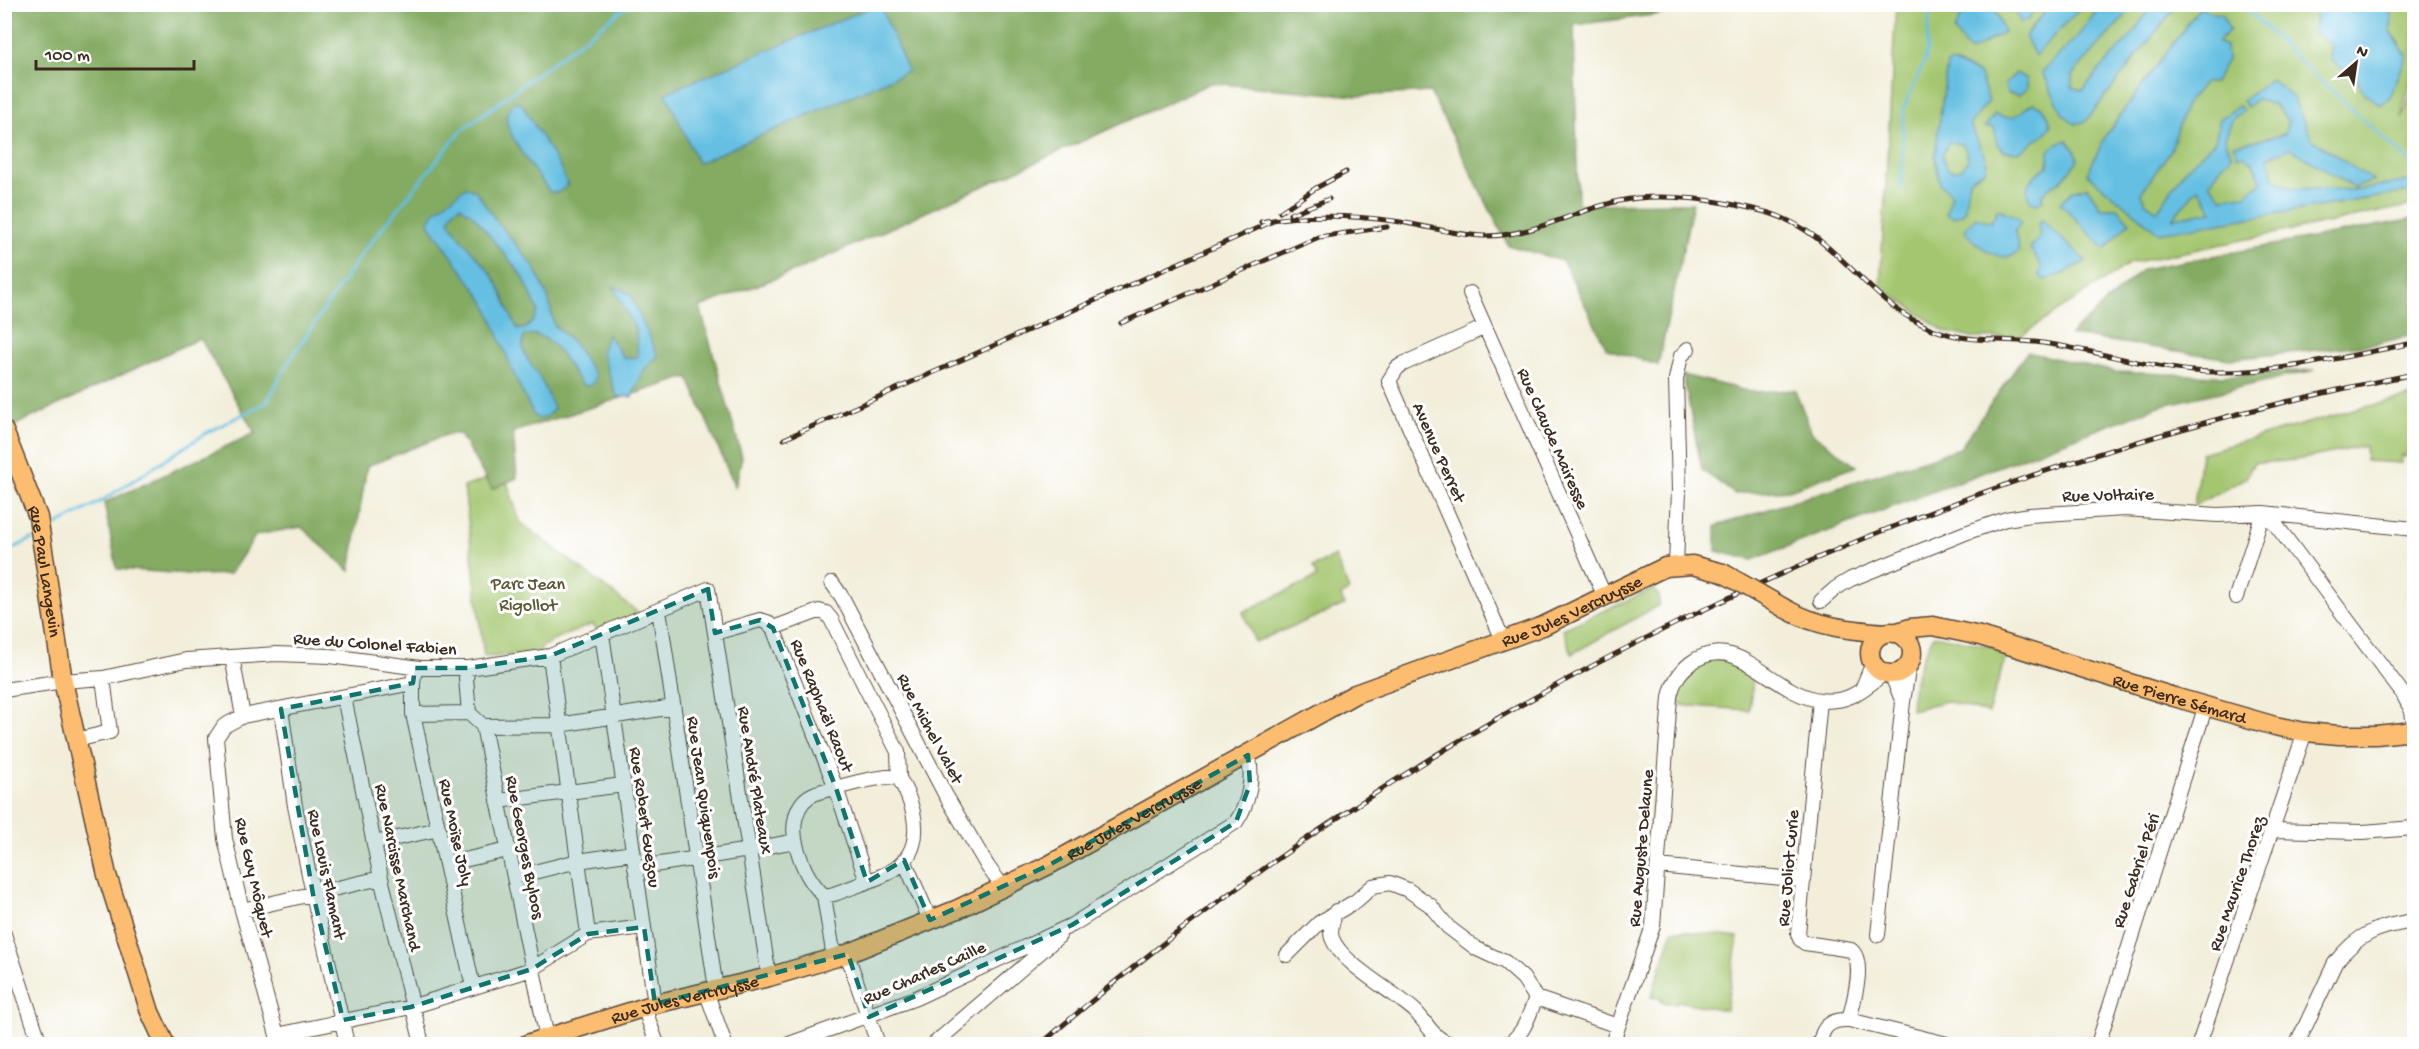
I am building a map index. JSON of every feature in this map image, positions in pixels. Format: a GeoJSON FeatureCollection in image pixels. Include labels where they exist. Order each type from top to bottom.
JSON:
{"type":"FeatureCollection","features":[{"type":"Feature","properties":{"kind":"main road","name":"Rue Paul Langevin"},"geometry":{"type":"LineString","coordinates":[[4,431],[38,517],[63,681],[108,875],[150,1012],[165,1044]]}},
{"type":"Feature","properties":{"kind":"main road","name":"Rue Jules Vercruysse"},"geometry":{"type":"LineString","coordinates":[[526,1044],[650,1006],[841,956],[930,920],[1049,865],[1355,694],[1560,619],[1657,570],[1676,565],[1702,566],[1723,573],[1784,608]]}},
{"type":"Feature","properties":{"kind":"main road","name":"Rue Pierre Sémard"},"geometry":{"type":"LineString","coordinates":[[1784,608],[1811,622],[1846,630],[1890,633],[1922,627],[1951,630],[2029,650],[2275,726],[2305,732],[2376,735],[2415,729]]}},
{"type":"Feature","properties":{"kind":"main road"},"geometry":{"type":"LineString","coordinates":[[1846,630],[1880,666],[1901,672],[1927,638],[1951,630]]}},
{"type":"Feature","properties":{"kind":"main road"},"geometry":{"type":"LineString","coordinates":[[1880,666],[1876,639],[1890,633],[1900,634],[1910,643],[1911,660]]}},
{"type":"Feature","properties":{"kind":"street","name":"Rue Claude Mairesse"},"geometry":{"type":"LineString","coordinates":[[1470,293],[1605,597]]}},
{"type":"Feature","properties":{"kind":"street","name":"Avenue Perret"},"geometry":{"type":"LineString","coordinates":[[1485,327],[1403,364],[1397,368],[1389,381],[1503,640]]}},
{"type":"Feature","properties":{"kind":"street"},"geometry":{"type":"LineString","coordinates":[[1676,565],[1679,490],[1676,379],[1681,356],[1688,349]]}},
{"type":"Feature","properties":{"kind":"street","name":"Rue Voltaire"},"geometry":{"type":"LineString","coordinates":[[1821,601],[1851,579],[2006,519],[2030,515],[2124,509],[2218,514],[2263,513],[2415,529]]}},
{"type":"Feature","properties":{"kind":"street"},"geometry":{"type":"LineString","coordinates":[[2236,597],[2263,513],[2277,525],[2403,694],[2412,711],[2415,729]]}},
{"type":"Feature","properties":{"kind":"street","name":"Rue Michel Valet"},"geometry":{"type":"LineString","coordinates":[[832,583],[842,597],[945,794],[988,867],[1003,887]]}},
{"type":"Feature","properties":{"kind":"street","name":"Rue du Colonel Fabien"},"geometry":{"type":"LineString","coordinates":[[4,690],[63,681],[103,678],[186,660],[276,654],[330,656],[415,668],[468,668],[549,656],[708,589]]}},
{"type":"Feature","properties":{"kind":"street","name":"Rue André Plateaux"},"geometry":{"type":"LineString","coordinates":[[708,589],[769,976]]}},
{"type":"Feature","properties":{"kind":"street","name":"Rue Jean Quiquenpois"},"geometry":{"type":"LineString","coordinates":[[659,610],[696,858],[711,990],[725,1044]]}},
{"type":"Feature","properties":{"kind":"street"},"geometry":{"type":"LineString","coordinates":[[773,628],[819,611],[826,613],[831,618],[898,752],[899,778],[909,797],[916,824],[914,841],[904,860],[891,871],[867,882],[824,896],[841,956],[878,1044]]}},
{"type":"Feature","properties":{"kind":"street","name":"Rue Raphaël Raout"},"geometry":{"type":"LineString","coordinates":[[715,633],[760,620],[767,622],[773,628],[836,788],[814,793],[798,806],[794,824],[795,841],[803,869],[811,884],[824,896]]}},
{"type":"Feature","properties":{"kind":"street","name":"Rue Robert Guezou"},"geometry":{"type":"LineString","coordinates":[[602,634],[644,927],[650,1006],[657,1044]]}},
{"type":"Feature","properties":{"kind":"street","name":"Rue Auguste Delaune"},"geometry":{"type":"LineString","coordinates":[[1612,1044],[1651,934],[1669,703],[1673,684],[1680,673],[1694,660],[1711,654],[1723,653],[1742,658],[1791,691],[1820,700]]}},
{"type":"Feature","properties":{"kind":"street"},"geometry":{"type":"LineString","coordinates":[[549,656],[588,934]]}},
{"type":"Feature","properties":{"kind":"street"},"geometry":{"type":"LineString","coordinates":[[232,657],[243,716],[413,683]]}},
{"type":"Feature","properties":{"kind":"street"},"geometry":{"type":"LineString","coordinates":[[1878,935],[1903,702],[1911,660]]}},
{"type":"Feature","properties":{"kind":"street"},"geometry":{"type":"LineString","coordinates":[[1820,700],[1847,699],[1862,689],[1880,666],[1903,702]]}},
{"type":"Feature","properties":{"kind":"street","name":"Rue Moïse Joly"},"geometry":{"type":"LineString","coordinates":[[415,668],[413,714],[473,987]]}},
{"type":"Feature","properties":{"kind":"street"},"geometry":{"type":"LineString","coordinates":[[468,668],[466,678],[470,713],[483,726],[559,724],[673,707]]}},
{"type":"Feature","properties":{"kind":"street"},"geometry":{"type":"LineString","coordinates":[[76,740],[110,732],[103,678]]}},
{"type":"Feature","properties":{"kind":"street","name":"Rue Narcisse Marchand"},"geometry":{"type":"LineString","coordinates":[[345,697],[381,878],[411,1007],[422,1044]]}},
{"type":"Feature","properties":{"kind":"street","name":"Rue Joliot Curie"},"geometry":{"type":"LineString","coordinates":[[1820,700],[1798,934],[1805,943],[1846,948],[1856,954],[1859,965],[1849,1020]]}},
{"type":"Feature","properties":{"kind":"street","name":"Rue Gabriel Péri"},"geometry":{"type":"LineString","coordinates":[[2098,1044],[2206,705]]}},
{"type":"Feature","properties":{"kind":"street","name":"Rue Louis Flamant"},"geometry":{"type":"LineString","coordinates":[[281,709],[295,806],[347,1044]]}},
{"type":"Feature","properties":{"kind":"street"},"geometry":{"type":"LineString","coordinates":[[413,714],[470,713]]}},
{"type":"Feature","properties":{"kind":"street","name":"Rue Guy Môquet"},"geometry":{"type":"LineString","coordinates":[[243,716],[224,726],[216,738],[225,839],[277,1040]]}},
{"type":"Feature","properties":{"kind":"street","name":"Rue Georges Byloos"},"geometry":{"type":"LineString","coordinates":[[483,726],[547,1038]]}},
{"type":"Feature","properties":{"kind":"street","name":"Rue Maurice Thorez"},"geometry":{"type":"LineString","coordinates":[[2199,1044],[2305,732]]}},
{"type":"Feature","properties":{"kind":"street"},"geometry":{"type":"LineString","coordinates":[[934,1044],[1072,925],[1236,822],[1243,811],[1250,784],[1248,755]]}},
{"type":"Feature","properties":{"kind":"street"},"geometry":{"type":"LineString","coordinates":[[867,882],[836,788],[876,778],[899,778]]}},
{"type":"Feature","properties":{"kind":"street"},"geometry":{"type":"LineString","coordinates":[[498,801],[623,785]]}},
{"type":"Feature","properties":{"kind":"street"},"geometry":{"type":"LineString","coordinates":[[2273,830],[2363,831],[2415,828]]}},
{"type":"Feature","properties":{"kind":"street"},"geometry":{"type":"LineString","coordinates":[[374,843],[439,830]]}},
{"type":"Feature","properties":{"kind":"street"},"geometry":{"type":"LineString","coordinates":[[635,868],[795,841]]}},
{"type":"Feature","properties":{"kind":"street"},"geometry":{"type":"LineString","coordinates":[[446,864],[508,850]]}},
{"type":"Feature","properties":{"kind":"street"},"geometry":{"type":"LineString","coordinates":[[514,877],[578,861],[633,853]]}},
{"type":"Feature","properties":{"kind":"street"},"geometry":{"type":"LineString","coordinates":[[904,860],[930,920]]}},
{"type":"Feature","properties":{"kind":"street"},"geometry":{"type":"LineString","coordinates":[[1658,866],[1804,880]]}},
{"type":"Feature","properties":{"kind":"street"},"geometry":{"type":"LineString","coordinates":[[242,910],[381,878]]}},
{"type":"Feature","properties":{"kind":"street"},"geometry":{"type":"LineString","coordinates":[[1287,955],[1318,922],[1356,901],[1373,886],[1390,883],[1408,890],[1430,905],[1448,927],[1477,949],[1505,962],[1523,978],[1536,998],[1618,1026]]}},
{"type":"Feature","properties":{"kind":"street"},"geometry":{"type":"LineString","coordinates":[[1336,911],[1331,928],[1332,939],[1346,956],[1414,1010],[1441,1042],[1451,1044]]}},
{"type":"Feature","properties":{"kind":"street"},"geometry":{"type":"LineString","coordinates":[[2297,1044],[2344,951],[2355,940],[2370,931],[2388,924],[2415,921]]}},
{"type":"Feature","properties":{"kind":"street","name":"Rue Charles Caille"},"geometry":{"type":"LineString","coordinates":[[789,1044],[810,1041],[916,998],[1072,925]]}},
{"type":"Feature","properties":{"kind":"street"},"geometry":{"type":"LineString","coordinates":[[277,1040],[343,1020],[411,1007],[532,969],[588,934],[644,927]]}},
{"type":"Feature","properties":{"kind":"street"},"geometry":{"type":"LineString","coordinates":[[4,934],[40,1044]]}},
{"type":"Feature","properties":{"kind":"street"},"geometry":{"type":"LineString","coordinates":[[1507,1044],[1514,1041],[1536,998]]}},
{"type":"Feature","properties":{"kind":"street"},"geometry":{"type":"LineString","coordinates":[[1820,1044],[1820,1037],[1827,1024],[1836,1019],[1849,1020],[1947,1044]]}},
{"type":"Feature","properties":{"kind":"highlighted area"},"geometry":{"type":"Polygon","coordinates":[[[708,589],[715,633],[760,620],[773,628],[836,788],[867,882],[904,860],[930,920],[1049,865],[1248,755],[1250,784],[1236,822],[1072,925],[869,1017],[848,954],[655,1004],[644,927],[588,934],[532,969],[411,1007],[343,1020],[313,894],[281,709],[413,683],[415,668],[468,668],[550,656],[708,589]]]}},
{"type":"Feature","properties":{"kind":"green space"},"geometry":{"type":"Polygon","coordinates":[[[2267,4],[2275,8],[2278,5],[2318,5],[2315,23],[2319,32],[2332,46],[2330,60],[2357,79],[2364,93],[2401,44],[2390,31],[2392,20],[2389,5],[2414,5],[2414,72],[2403,107],[2402,118],[2414,84],[2414,205],[2130,263],[2019,337],[1972,338],[1944,331],[1880,286],[1896,5],[2267,4]]]}},
{"type":"Feature","properties":{"kind":"green space"},"geometry":{"type":"Polygon","coordinates":[[[5,5],[1732,5],[1574,25],[1578,204],[1693,203],[1658,365],[1607,349],[1563,261],[1508,245],[1430,92],[1356,96],[1211,83],[800,269],[700,307],[742,457],[735,487],[688,377],[513,432],[517,478],[492,489],[460,434],[448,434],[367,466],[350,571],[301,527],[256,535],[230,574],[201,575],[117,569],[104,503],[255,433],[200,338],[5,430],[5,5]]]}},
{"type":"Feature","properties":{"kind":"green space"},"geometry":{"type":"Polygon","coordinates":[[[2414,219],[2414,335],[2375,344],[2230,359],[2070,335],[2143,269],[2414,219]]]}},
{"type":"Feature","properties":{"kind":"green space"},"geometry":{"type":"Polygon","coordinates":[[[2027,352],[2116,372],[2219,376],[2315,370],[2159,406],[1752,560],[1716,551],[1716,526],[1960,448],[2027,352]]]}},
{"type":"Feature","properties":{"kind":"green space"},"geometry":{"type":"Polygon","coordinates":[[[1683,375],[1751,392],[1795,390],[1812,433],[1857,466],[1789,490],[1735,494],[1702,470],[1683,375]]]}},
{"type":"Feature","properties":{"kind":"green space"},"geometry":{"type":"Polygon","coordinates":[[[2414,396],[2414,458],[2402,456],[2401,463],[2366,461],[2365,446],[2296,460],[2254,462],[2246,478],[2194,506],[2201,453],[2361,408],[2414,396]]]}},
{"type":"Feature","properties":{"kind":"green space","name":"Parc Jean Rigollot"},"geometry":{"type":"Polygon","coordinates":[[[504,473],[520,522],[640,614],[598,632],[593,624],[555,639],[542,647],[539,654],[484,657],[464,487],[504,473]]]}},
{"type":"Feature","properties":{"kind":"green space"},"geometry":{"type":"Polygon","coordinates":[[[1335,556],[1349,590],[1341,596],[1344,605],[1255,642],[1243,612],[1317,577],[1313,567],[1335,556]]]}},
{"type":"Feature","properties":{"kind":"green space"},"geometry":{"type":"Polygon","coordinates":[[[1653,589],[1659,596],[1659,605],[1572,654],[1563,629],[1653,589]]]}},
{"type":"Feature","properties":{"kind":"green space"},"geometry":{"type":"Polygon","coordinates":[[[1934,635],[2008,650],[1988,713],[1946,701],[1911,710],[1918,671],[1934,635]]]}},
{"type":"Feature","properties":{"kind":"green space"},"geometry":{"type":"Polygon","coordinates":[[[1707,659],[1728,659],[1754,673],[1749,710],[1679,705],[1681,689],[1686,678],[1694,668],[1707,659]]]}},
{"type":"Feature","properties":{"kind":"green space"},"geometry":{"type":"Polygon","coordinates":[[[1673,930],[1738,937],[1726,1010],[1677,1001],[1676,1004],[1661,1002],[1661,998],[1651,997],[1673,930]]]}},
{"type":"Feature","properties":{"kind":"water"},"geometry":{"type":"Polygon","coordinates":[[[1989,4],[1995,10],[2004,32],[1970,52],[1954,31],[1966,10],[1975,5],[1989,4]]]}},
{"type":"Feature","properties":{"kind":"water"},"geometry":{"type":"Polygon","coordinates":[[[2318,4],[2389,5],[2392,20],[2390,31],[2407,55],[2390,97],[2380,105],[2364,93],[2357,79],[2330,60],[2332,46],[2313,32],[2318,4]]]}},
{"type":"Feature","properties":{"kind":"water"},"geometry":{"type":"Polygon","coordinates":[[[880,5],[908,71],[698,163],[666,93],[880,5]]]}},
{"type":"Feature","properties":{"kind":"water"},"geometry":{"type":"Polygon","coordinates":[[[2012,5],[2029,5],[2033,12],[2029,19],[2021,23],[2012,5]]]}},
{"type":"Feature","properties":{"kind":"water"},"geometry":{"type":"Polygon","coordinates":[[[2050,5],[2083,5],[2035,56],[2025,36],[2050,5]]]}},
{"type":"Feature","properties":{"kind":"water"},"geometry":{"type":"Polygon","coordinates":[[[2101,5],[2135,5],[2072,75],[2072,87],[2083,91],[2132,35],[2154,5],[2177,5],[2086,121],[2075,124],[2063,114],[2042,72],[2077,37],[2101,5]]]}},
{"type":"Feature","properties":{"kind":"water"},"geometry":{"type":"Polygon","coordinates":[[[2199,8],[2222,15],[2230,30],[2217,42],[2226,46],[2227,60],[2214,83],[2204,83],[2186,104],[2171,150],[2141,193],[2145,202],[2157,211],[2185,170],[2215,141],[2220,119],[2239,106],[2244,111],[2233,118],[2225,138],[2232,156],[2210,183],[2222,198],[2245,195],[2262,182],[2253,163],[2244,155],[2238,157],[2234,145],[2285,134],[2288,121],[2275,106],[2257,99],[2247,107],[2242,101],[2271,79],[2293,98],[2312,139],[2373,181],[2354,188],[2290,148],[2268,157],[2275,180],[2292,188],[2360,190],[2414,180],[2414,191],[2159,233],[2087,174],[2106,135],[2199,8]],[[2198,188],[2173,218],[2174,218],[2213,211],[2198,188]]]}},
{"type":"Feature","properties":{"kind":"water"},"geometry":{"type":"Polygon","coordinates":[[[1951,62],[1979,73],[1989,101],[1970,124],[1987,162],[1985,170],[1969,180],[1964,213],[1953,218],[1946,214],[1952,195],[1940,184],[1935,156],[1947,64],[1951,62]],[[1949,142],[1942,156],[1948,170],[1960,169],[1968,160],[1962,144],[1949,142]]]}},
{"type":"Feature","properties":{"kind":"water"},"geometry":{"type":"Polygon","coordinates":[[[2016,73],[2027,79],[2027,88],[2019,95],[2007,93],[2005,84],[2016,73]]]}},
{"type":"Feature","properties":{"kind":"water"},"geometry":{"type":"Polygon","coordinates":[[[514,102],[521,103],[560,167],[568,185],[557,193],[550,192],[545,186],[510,132],[507,115],[514,102]]]}},
{"type":"Feature","properties":{"kind":"water"},"geometry":{"type":"Polygon","coordinates":[[[2033,103],[2046,112],[2051,126],[2045,134],[2019,152],[2004,151],[1997,144],[1994,127],[1985,127],[1995,114],[2012,117],[2033,103]]]}},
{"type":"Feature","properties":{"kind":"water"},"geometry":{"type":"Polygon","coordinates":[[[2067,140],[2076,152],[2078,160],[2061,181],[2048,188],[2041,196],[2043,200],[2037,204],[2031,202],[2027,190],[2030,181],[2048,166],[2049,151],[2058,143],[2067,140]]]}},
{"type":"Feature","properties":{"kind":"water"},"geometry":{"type":"Polygon","coordinates":[[[466,187],[476,191],[495,219],[534,267],[548,297],[554,325],[573,342],[595,375],[594,383],[589,386],[582,385],[552,343],[535,335],[525,335],[524,352],[540,378],[554,409],[546,417],[539,419],[534,416],[516,379],[486,304],[431,227],[429,221],[434,212],[466,187]],[[460,206],[454,210],[449,220],[497,283],[518,329],[525,329],[534,320],[538,310],[523,277],[473,215],[460,206]]]}},
{"type":"Feature","properties":{"kind":"water"},"geometry":{"type":"Polygon","coordinates":[[[2087,187],[2101,208],[2117,208],[2130,222],[2105,249],[2060,203],[2074,190],[2087,187]]]}},
{"type":"Feature","properties":{"kind":"water"},"geometry":{"type":"Polygon","coordinates":[[[1998,209],[2017,217],[2021,223],[2015,231],[2019,251],[2006,257],[1984,249],[1966,233],[1966,227],[1976,217],[1991,222],[1998,209]]]}},
{"type":"Feature","properties":{"kind":"water"},"geometry":{"type":"Polygon","coordinates":[[[2042,220],[2086,261],[2045,280],[2039,275],[2042,267],[2030,248],[2040,237],[2038,223],[2042,220]]]}},
{"type":"Feature","properties":{"kind":"water"},"geometry":{"type":"Polygon","coordinates":[[[613,286],[630,294],[658,356],[644,370],[632,397],[617,397],[601,352],[608,335],[624,358],[638,357],[636,331],[613,286]]]}},
{"type":"Feature","properties":{"kind":"waterway"},"geometry":{"type":"LineString","coordinates":[[49,529],[100,502],[208,432],[267,402],[289,361],[363,252],[461,131],[630,4]]}},
{"type":"Feature","properties":{"kind":"waterway"},"geometry":{"type":"LineString","coordinates":[[1901,189],[1904,107],[1926,58],[1930,4]]}},
{"type":"Feature","properties":{"kind":"waterway"},"geometry":{"type":"LineString","coordinates":[[2242,4],[2312,73],[2414,166]]}},
{"type":"Feature","properties":{"kind":"waterway"},"geometry":{"type":"LineString","coordinates":[[4,553],[32,539]]}},
{"type":"Feature","properties":{"kind":"railway"},"geometry":{"type":"LineString","coordinates":[[1280,212],[1316,188],[1346,172]]}},
{"type":"Feature","properties":{"kind":"railway"},"geometry":{"type":"LineString","coordinates":[[1261,222],[1327,216],[1378,219],[1484,236],[1535,228],[1602,205],[1636,198],[1674,197],[1714,201],[1769,213],[1792,222],[1830,249],[1899,311],[1919,323],[1951,335],[2043,343],[2173,369],[2220,372],[2304,365],[2414,343]]}},
{"type":"Feature","properties":{"kind":"railway"},"geometry":{"type":"LineString","coordinates":[[1290,214],[1329,199]]}},
{"type":"Feature","properties":{"kind":"railway"},"geometry":{"type":"LineString","coordinates":[[784,439],[1271,222]]}},
{"type":"Feature","properties":{"kind":"railway"},"geometry":{"type":"LineString","coordinates":[[1121,323],[1319,237],[1387,227]]}},
{"type":"Feature","properties":{"kind":"railway"},"geometry":{"type":"LineString","coordinates":[[1041,1044],[1191,922],[1348,811],[1513,710],[1684,619],[1860,540],[2041,473],[2226,417],[2414,374]]}}]}
